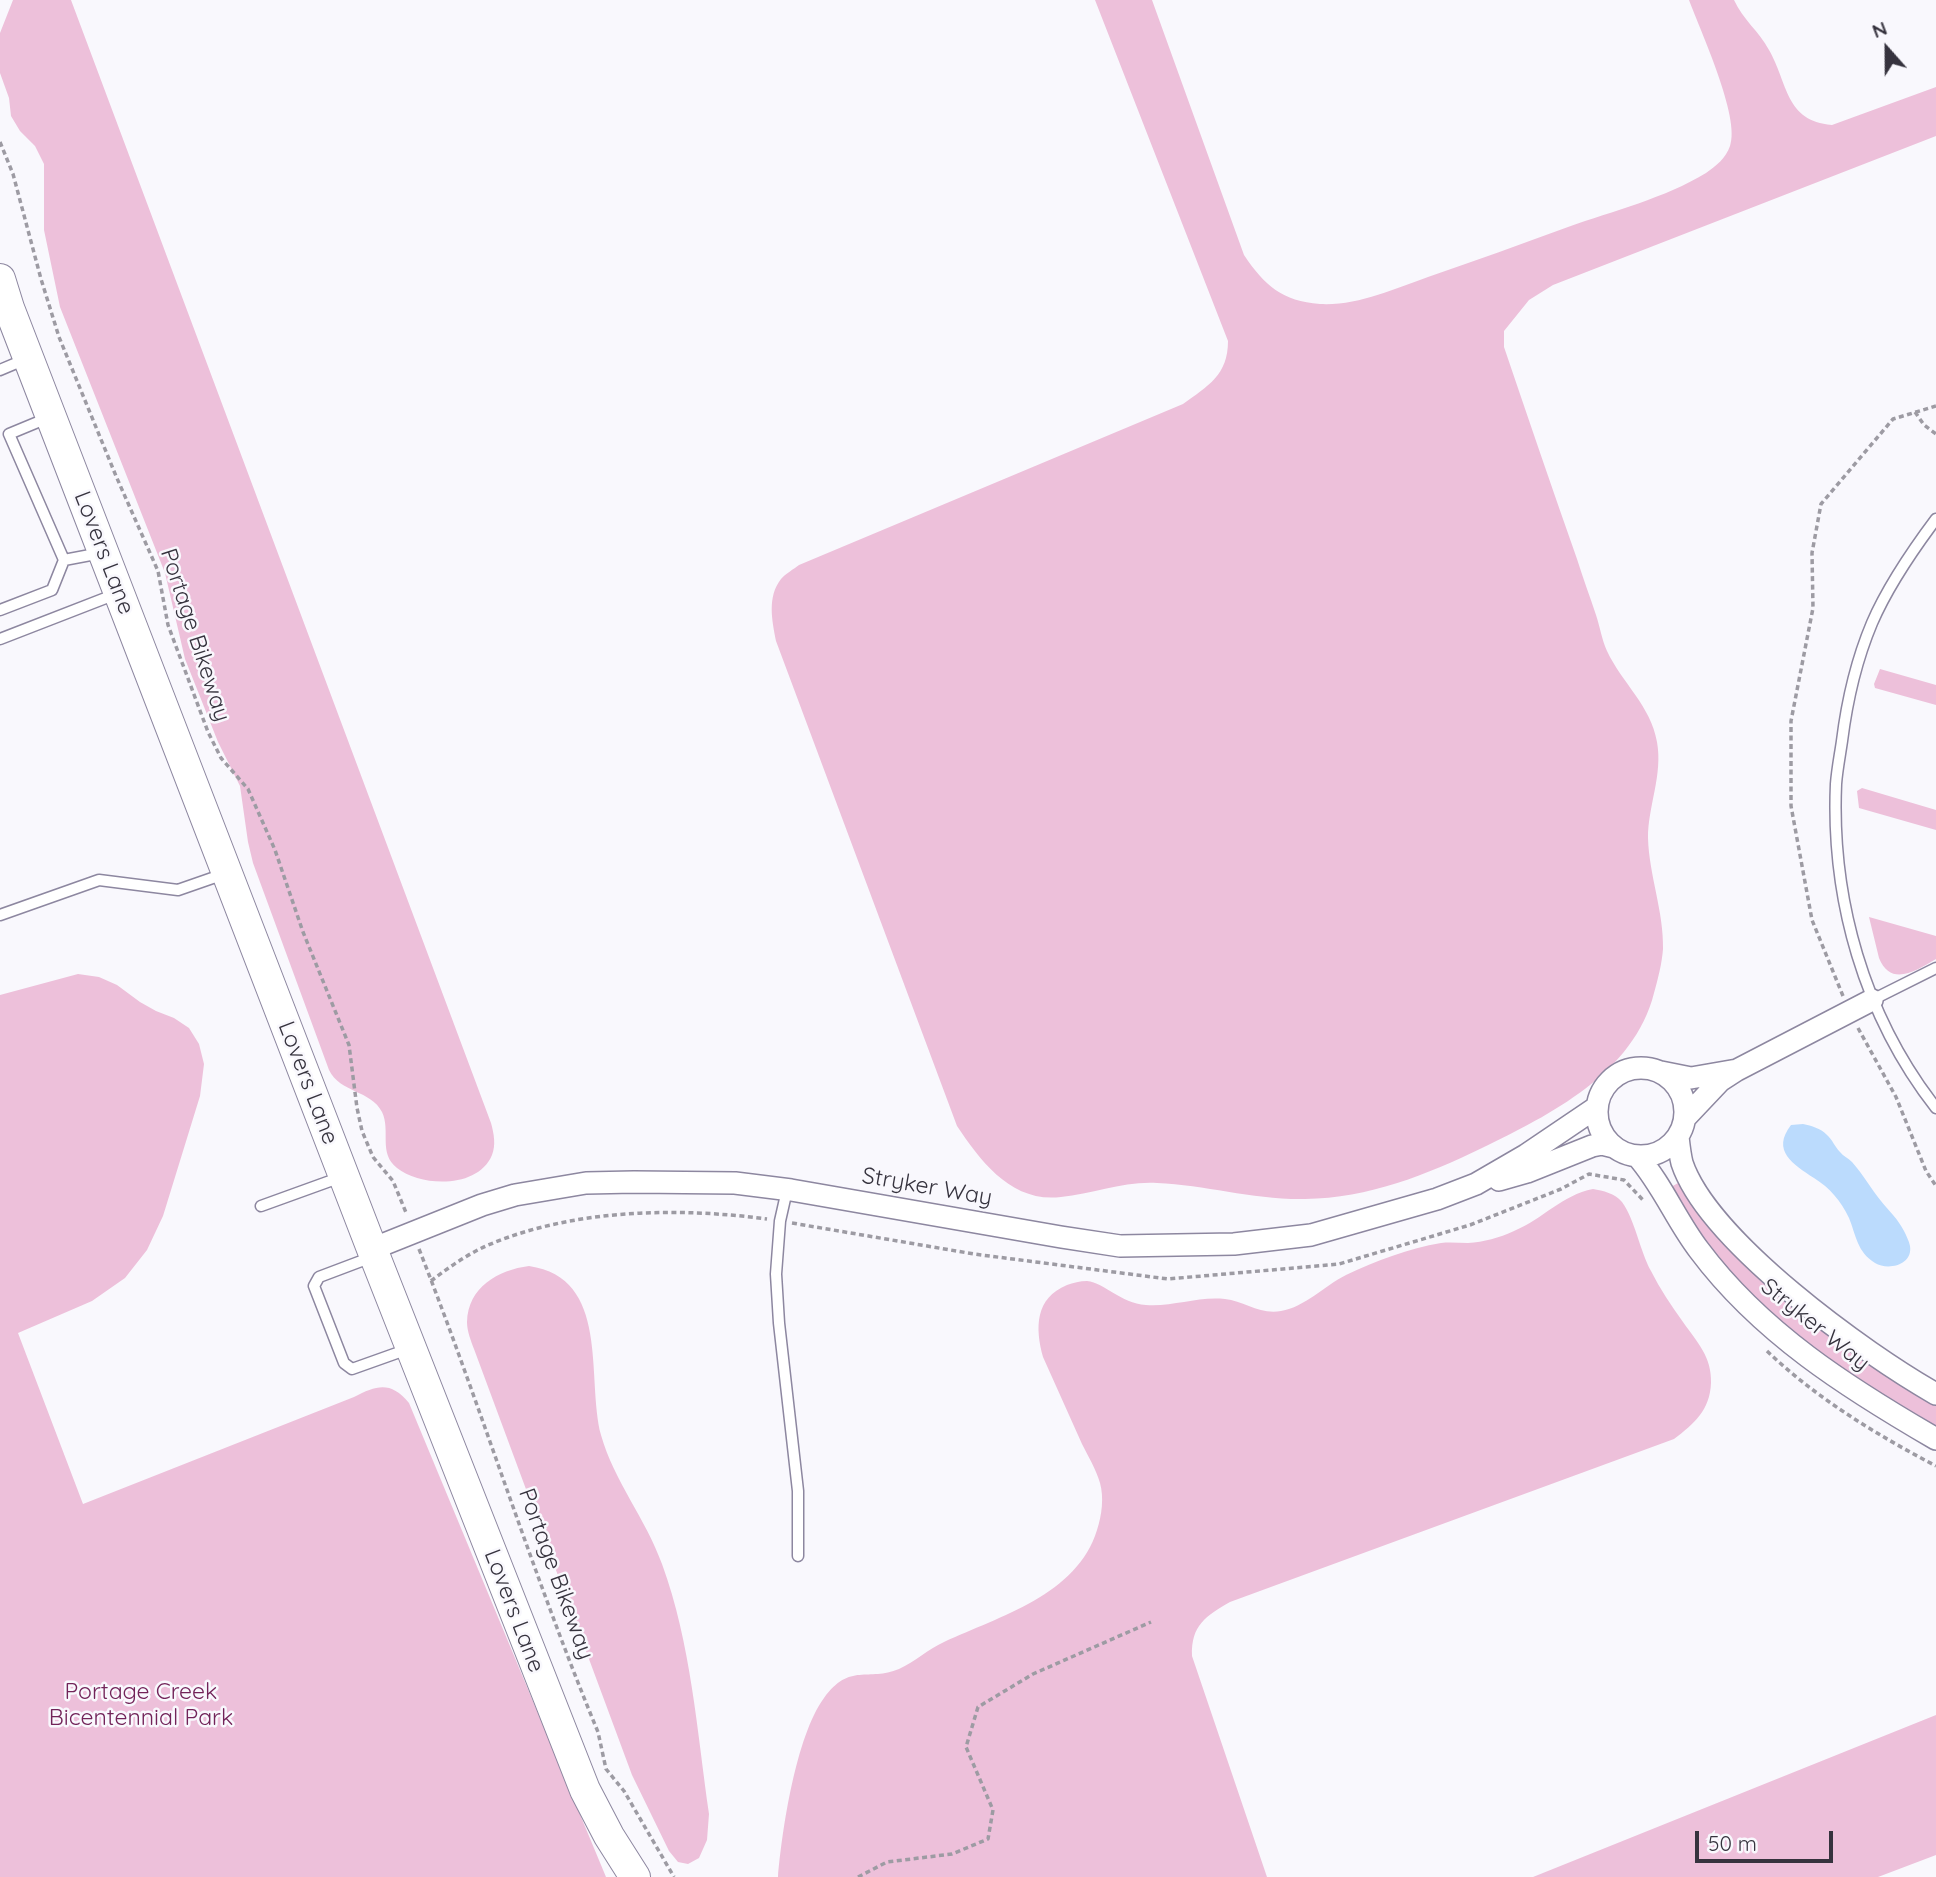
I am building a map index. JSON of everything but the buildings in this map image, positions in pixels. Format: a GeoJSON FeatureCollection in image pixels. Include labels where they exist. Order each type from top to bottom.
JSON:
{"type":"FeatureCollection","features":[{"type":"Feature","properties":{"kind":"street","name":"Lovers Lane"},"geometry":{"type":"LineString","coordinates":[[0,279],[28,358],[373,1252],[585,1790],[609,1836],[635,1877]]}},
{"type":"Feature","properties":{"kind":"street"},"geometry":{"type":"LineString","coordinates":[[1637,1156],[1661,1152],[1720,1080],[1872,1000]]}},
{"type":"Feature","properties":{"kind":"street","name":"Stryker Way"},"geometry":{"type":"LineString","coordinates":[[1476,1184],[1526,1155],[1597,1107],[1601,1093],[1620,1073],[1633,1068],[1661,1072],[1681,1091],[1685,1104],[1682,1164],[1699,1193],[1729,1233],[1815,1311],[1914,1382],[1936,1394]]}},
{"type":"Feature","properties":{"kind":"street"},"geometry":{"type":"LineString","coordinates":[[1661,1072],[1692,1078],[1737,1070]]}},
{"type":"Feature","properties":{"kind":"street"},"geometry":{"type":"LineString","coordinates":[[1597,1107],[1598,1122],[1604,1136],[1614,1147]]}},
{"type":"Feature","properties":{"kind":"street","name":"Stryker Way"},"geometry":{"type":"LineString","coordinates":[[373,1252],[482,1205],[544,1189],[586,1183],[634,1182],[735,1183],[787,1189],[1121,1246],[1234,1244],[1311,1235],[1398,1212],[1476,1184],[1527,1172],[1602,1144],[1637,1156],[1648,1168],[1700,1251],[1739,1297],[1767,1324],[1852,1389],[1936,1439]]}},
{"type":"Feature","properties":{"kind":"lane"},"geometry":{"type":"LineString","coordinates":[[0,370],[28,358]]}},
{"type":"Feature","properties":{"kind":"lane"},"geometry":{"type":"LineString","coordinates":[[0,610],[52,590],[64,560],[5,433],[51,416]]}},
{"type":"Feature","properties":{"kind":"lane"},"geometry":{"type":"LineString","coordinates":[[1936,519],[1896,578],[1872,622],[1857,663],[1848,701],[1836,781],[1836,831],[1841,884],[1856,951],[1872,1000],[1896,1048],[1936,1108]]}},
{"type":"Feature","properties":{"kind":"lane"},"geometry":{"type":"LineString","coordinates":[[64,560],[103,553]]}},
{"type":"Feature","properties":{"kind":"lane"},"geometry":{"type":"LineString","coordinates":[[0,639],[119,593]]}},
{"type":"Feature","properties":{"kind":"lane"},"geometry":{"type":"LineString","coordinates":[[0,915],[99,880],[178,890],[227,874]]}},
{"type":"Feature","properties":{"kind":"lane"},"geometry":{"type":"LineString","coordinates":[[1872,1000],[1936,968]]}},
{"type":"Feature","properties":{"kind":"lane"},"geometry":{"type":"LineString","coordinates":[[261,1206],[344,1176]]}},
{"type":"Feature","properties":{"kind":"lane"},"geometry":{"type":"LineString","coordinates":[[787,1189],[780,1221],[776,1274],[798,1491],[798,1556]]}},
{"type":"Feature","properties":{"kind":"lane"},"geometry":{"type":"LineString","coordinates":[[373,1252],[319,1277],[314,1286],[344,1363],[352,1369],[411,1348]]}},
{"type":"Feature","properties":{"kind":"path","name":"Portage Bikeway"},"geometry":{"type":"LineString","coordinates":[[0,142],[13,174],[59,337],[158,571],[168,625],[208,732],[221,758],[248,789],[275,850],[303,932],[349,1045],[362,1131],[373,1157],[393,1181],[403,1206]]}},
{"type":"Feature","properties":{"kind":"path"},"geometry":{"type":"LineString","coordinates":[[1915,412],[1924,425],[1936,434]]}},
{"type":"Feature","properties":{"kind":"path","name":"Portage Bikeway"},"geometry":{"type":"LineString","coordinates":[[428,1272],[484,1420],[514,1513],[598,1732],[606,1769],[624,1791],[674,1877]]}},
{"type":"Feature","properties":{"kind":"path"},"geometry":{"type":"LineString","coordinates":[[858,1877],[887,1862],[952,1854],[988,1839],[993,1810],[966,1747],[978,1707],[1032,1674],[1151,1622]]}},
{"type":"Feature","properties":{"kind":"green space"},"geometry":{"type":"Polygon","coordinates":[[[13,0],[71,0],[491,1123],[494,1139],[492,1155],[485,1166],[475,1174],[462,1179],[434,1181],[420,1179],[397,1168],[391,1162],[386,1149],[382,1112],[371,1099],[340,1083],[329,1070],[253,863],[240,786],[218,742],[185,659],[165,573],[60,307],[44,230],[44,164],[35,146],[20,131],[11,116],[9,98],[0,73],[0,33],[13,0]]]}},
{"type":"Feature","properties":{"kind":"green space"},"geometry":{"type":"Polygon","coordinates":[[[1095,0],[1152,0],[1244,255],[1259,275],[1276,290],[1295,299],[1320,304],[1361,300],[1389,291],[1656,197],[1713,168],[1730,146],[1730,116],[1718,74],[1689,0],[1734,0],[1769,50],[1796,108],[1817,122],[1832,125],[1936,87],[1936,136],[1553,285],[1529,300],[1504,331],[1504,347],[1605,647],[1654,729],[1658,766],[1648,838],[1663,935],[1662,960],[1644,1021],[1609,1068],[1586,1088],[1535,1121],[1482,1148],[1418,1176],[1374,1190],[1329,1198],[1286,1199],[1175,1184],[1145,1183],[1061,1197],[1043,1197],[1027,1194],[1013,1187],[988,1166],[957,1126],[776,641],[772,609],[774,593],[781,579],[799,565],[1183,404],[1215,379],[1224,363],[1228,341],[1095,0]]]}},
{"type":"Feature","properties":{"kind":"green space"},"geometry":{"type":"Polygon","coordinates":[[[1880,669],[1936,685],[1936,705],[1875,688],[1880,669]]]}},
{"type":"Feature","properties":{"kind":"green space"},"geometry":{"type":"Polygon","coordinates":[[[1862,788],[1936,810],[1936,830],[1859,808],[1857,791],[1862,788]]]}},
{"type":"Feature","properties":{"kind":"green space"},"geometry":{"type":"Polygon","coordinates":[[[1869,917],[1936,936],[1936,959],[1905,974],[1890,972],[1879,958],[1869,917]]]}},
{"type":"Feature","properties":{"kind":"green space","name":"Portage Creek Bicentennial Park"},"geometry":{"type":"Polygon","coordinates":[[[78,974],[99,977],[117,985],[140,1002],[189,1028],[199,1044],[204,1064],[200,1096],[163,1216],[147,1250],[125,1278],[92,1301],[18,1333],[83,1504],[370,1390],[383,1387],[396,1391],[409,1403],[606,1877],[0,1877],[0,995],[78,974]]]}},
{"type":"Feature","properties":{"kind":"green space"},"geometry":{"type":"Polygon","coordinates":[[[1680,1182],[1687,1195],[1852,1351],[1898,1384],[1936,1406],[1936,1432],[1789,1332],[1718,1261],[1669,1188],[1680,1182]]]}},
{"type":"Feature","properties":{"kind":"green space"},"geometry":{"type":"Polygon","coordinates":[[[1593,1189],[1612,1194],[1622,1202],[1654,1278],[1703,1350],[1711,1374],[1708,1401],[1694,1422],[1674,1439],[1230,1602],[1207,1617],[1194,1636],[1192,1656],[1267,1877],[778,1877],[787,1810],[798,1759],[814,1715],[833,1687],[851,1676],[888,1673],[899,1669],[938,1645],[1034,1601],[1073,1571],[1087,1552],[1100,1518],[1101,1488],[1043,1357],[1039,1335],[1043,1306],[1056,1291],[1069,1284],[1087,1281],[1100,1285],[1128,1301],[1146,1305],[1215,1298],[1232,1300],[1266,1311],[1281,1311],[1306,1301],[1346,1275],[1381,1260],[1429,1245],[1497,1238],[1524,1226],[1572,1196],[1593,1189]]]}},
{"type":"Feature","properties":{"kind":"green space"},"geometry":{"type":"Polygon","coordinates":[[[529,1266],[555,1274],[573,1289],[584,1309],[590,1333],[601,1435],[614,1468],[648,1531],[672,1594],[692,1688],[709,1814],[707,1840],[699,1858],[688,1864],[678,1862],[669,1851],[632,1775],[468,1332],[469,1310],[479,1290],[496,1276],[529,1266]]]}},
{"type":"Feature","properties":{"kind":"green space"},"geometry":{"type":"Polygon","coordinates":[[[1936,1715],[1936,1855],[1878,1877],[1533,1877],[1936,1715]]]}},
{"type":"Feature","properties":{"kind":"water"},"geometry":{"type":"Polygon","coordinates":[[[1803,1124],[1819,1129],[1829,1137],[1899,1223],[1910,1246],[1910,1253],[1904,1262],[1886,1266],[1869,1259],[1864,1254],[1839,1201],[1825,1186],[1787,1156],[1783,1142],[1785,1134],[1791,1125],[1803,1124]]]}}]}
